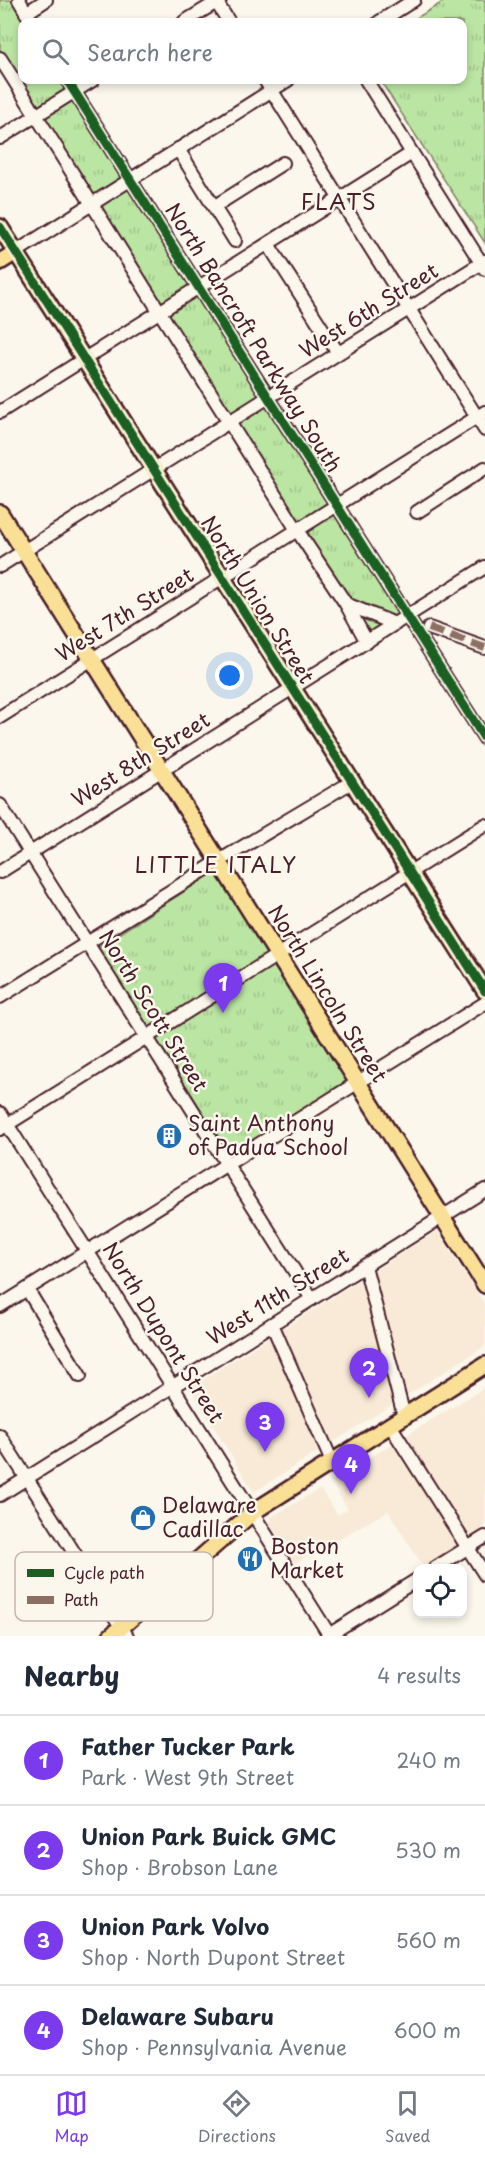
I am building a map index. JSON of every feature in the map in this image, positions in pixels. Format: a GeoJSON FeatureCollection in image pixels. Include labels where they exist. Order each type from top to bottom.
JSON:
{"type":"FeatureCollection","features":[{"type":"Feature","properties":{"kind":"main road","name":"North Union Street"},"geometry":{"type":"LineString","coordinates":[[0,227],[350,783],[485,991]]}},
{"type":"Feature","properties":{"kind":"main road"},"geometry":{"type":"LineString","coordinates":[[0,262],[16,252]]}},
{"type":"Feature","properties":{"kind":"main road","name":"North Lincoln Street"},"geometry":{"type":"LineString","coordinates":[[0,513],[485,1284]]}},
{"type":"Feature","properties":{"kind":"main road"},"geometry":{"type":"LineString","coordinates":[[209,1552],[253,1512],[485,1365]]}},
{"type":"Feature","properties":{"kind":"main road"},"geometry":{"type":"LineString","coordinates":[[120,1633],[133,1621]]}},
{"type":"Feature","properties":{"kind":"street"},"geometry":{"type":"LineString","coordinates":[[18,0],[29,18],[46,0]]}},
{"type":"Feature","properties":{"kind":"street"},"geometry":{"type":"LineString","coordinates":[[385,18],[414,0]]}},
{"type":"Feature","properties":{"kind":"street"},"geometry":{"type":"LineString","coordinates":[[190,18],[217,1],[227,18]]}},
{"type":"Feature","properties":{"kind":"street"},"geometry":{"type":"LineString","coordinates":[[0,58],[346,604],[367,642]]}},
{"type":"Feature","properties":{"kind":"street","name":"North Bancroft Parkway South"},"geometry":{"type":"LineString","coordinates":[[70,84],[270,396],[485,739]]}},
{"type":"Feature","properties":{"kind":"street"},"geometry":{"type":"LineString","coordinates":[[0,138],[86,84]]}},
{"type":"Feature","properties":{"kind":"street"},"geometry":{"type":"LineString","coordinates":[[369,84],[484,264]]}},
{"type":"Feature","properties":{"kind":"street"},"geometry":{"type":"LineString","coordinates":[[16,252],[178,149],[268,85],[409,309],[481,415],[485,430]]}},
{"type":"Feature","properties":{"kind":"street"},"geometry":{"type":"LineString","coordinates":[[178,149],[235,241]]}},
{"type":"Feature","properties":{"kind":"street"},"geometry":{"type":"LineString","coordinates":[[0,412],[412,153]]}},
{"type":"Feature","properties":{"kind":"street"},"geometry":{"type":"LineString","coordinates":[[215,206],[283,163]]}},
{"type":"Feature","properties":{"kind":"street"},"geometry":{"type":"LineString","coordinates":[[268,244],[338,354]]}},
{"type":"Feature","properties":{"kind":"street","name":"West 6th Street"},"geometry":{"type":"LineString","coordinates":[[0,566],[484,264]]}},
{"type":"Feature","properties":{"kind":"street","name":"West 7th Street"},"geometry":{"type":"LineString","coordinates":[[0,717],[481,415]]}},
{"type":"Feature","properties":{"kind":"street"},"geometry":{"type":"LineString","coordinates":[[417,512],[485,468]]}},
{"type":"Feature","properties":{"kind":"street","name":"West 8th Street"},"geometry":{"type":"LineString","coordinates":[[0,872],[485,567]]}},
{"type":"Feature","properties":{"kind":"street"},"geometry":{"type":"LineString","coordinates":[[346,604],[395,624]]}},
{"type":"Feature","properties":{"kind":"street"},"geometry":{"type":"LineString","coordinates":[[429,628],[485,648]]}},
{"type":"Feature","properties":{"kind":"street"},"geometry":{"type":"LineString","coordinates":[[0,998],[87,942],[350,783]]}},
{"type":"Feature","properties":{"kind":"street","name":"North Scott Street"},"geometry":{"type":"LineString","coordinates":[[0,805],[312,1299]]}},
{"type":"Feature","properties":{"kind":"street"},"geometry":{"type":"LineString","coordinates":[[4,1127],[485,825]]}},
{"type":"Feature","properties":{"kind":"street"},"geometry":{"type":"LineString","coordinates":[[0,1306],[485,1003]]}},
{"type":"Feature","properties":{"kind":"street","name":"North Dupont Street"},"geometry":{"type":"LineString","coordinates":[[0,1113],[4,1127],[88,1251],[329,1636]]}},
{"type":"Feature","properties":{"kind":"street","name":"West 11th Street"},"geometry":{"type":"LineString","coordinates":[[0,1495],[485,1190]]}},
{"type":"Feature","properties":{"kind":"street"},"geometry":{"type":"LineString","coordinates":[[365,1266],[404,1416]]}},
{"type":"Feature","properties":{"kind":"street"},"geometry":{"type":"LineString","coordinates":[[27,1289],[80,1376]]}},
{"type":"Feature","properties":{"kind":"street"},"geometry":{"type":"LineString","coordinates":[[272,1324],[332,1462]]}},
{"type":"Feature","properties":{"kind":"street"},"geometry":{"type":"LineString","coordinates":[[390,1425],[485,1575]]}},
{"type":"Feature","properties":{"kind":"street"},"geometry":{"type":"LineString","coordinates":[[0,1436],[71,1552]]}},
{"type":"Feature","properties":{"kind":"street"},"geometry":{"type":"LineString","coordinates":[[443,1564],[485,1537]]}},
{"type":"Feature","properties":{"kind":"street"},"geometry":{"type":"LineString","coordinates":[[329,1636],[413,1582]]}},
{"type":"Feature","properties":{"kind":"shaded area"},"geometry":{"type":"Polygon","coordinates":[[[437,1231],[485,1305],[485,1346],[254,1492],[190,1388],[437,1231]]]}},
{"type":"Feature","properties":{"kind":"shaded area"},"geometry":{"type":"Polygon","coordinates":[[[485,1387],[485,1527],[430,1564],[421,1564],[388,1511],[295,1563],[269,1523],[271,1517],[320,1489],[338,1515],[348,1509],[331,1482],[485,1387]]]}},
{"type":"Feature","properties":{"kind":"green space"},"geometry":{"type":"Polygon","coordinates":[[[0,0],[19,0],[30,18],[18,18],[18,84],[70,84],[407,616],[367,642],[0,58],[0,0]]]}},
{"type":"Feature","properties":{"kind":"green space"},"geometry":{"type":"Polygon","coordinates":[[[446,0],[485,0],[485,243],[383,84],[467,84],[467,18],[417,18],[446,0]]]}},
{"type":"Feature","properties":{"kind":"green space"},"geometry":{"type":"Polygon","coordinates":[[[216,871],[348,1080],[230,1155],[98,947],[216,871]]]}},
{"type":"Feature","properties":{"kind":"marked path"},"geometry":{"type":"LineString","coordinates":[[429,628],[485,648]]}},
{"type":"Feature","properties":{"kind":"cycle path"},"geometry":{"type":"LineString","coordinates":[[70,84],[485,739]]}},
{"type":"Feature","properties":{"kind":"cycle path"},"geometry":{"type":"LineString","coordinates":[[0,227],[485,991]]}},
{"type":"Feature","properties":{"kind":"place","name":"Father Tucker Park"},"geometry":{"type":"Point","coordinates":[223,1013]}},
{"type":"Feature","properties":{"kind":"place","name":"Saint Anthony of Padua School"},"geometry":{"type":"Point","coordinates":[169,1136]}},
{"type":"Feature","properties":{"kind":"place","name":"Union Park Buick GMC"},"geometry":{"type":"Point","coordinates":[369,1398]}},
{"type":"Feature","properties":{"kind":"place","name":"Union Park Volvo"},"geometry":{"type":"Point","coordinates":[265,1452]}},
{"type":"Feature","properties":{"kind":"place","name":"Delaware Subaru"},"geometry":{"type":"Point","coordinates":[351,1494]}},
{"type":"Feature","properties":{"kind":"place","name":"Delaware Cadillac"},"geometry":{"type":"Point","coordinates":[143,1518]}},
{"type":"Feature","properties":{"kind":"place","name":"Boston Market"},"geometry":{"type":"Point","coordinates":[250,1559]}},
{"type":"Feature","properties":{"kind":"district","name":"FLATS"},"geometry":{"type":"Point","coordinates":[339,202]}},
{"type":"Feature","properties":{"kind":"district","name":"LITTLE ITALY"},"geometry":{"type":"Point","coordinates":[216,865]}}]}
